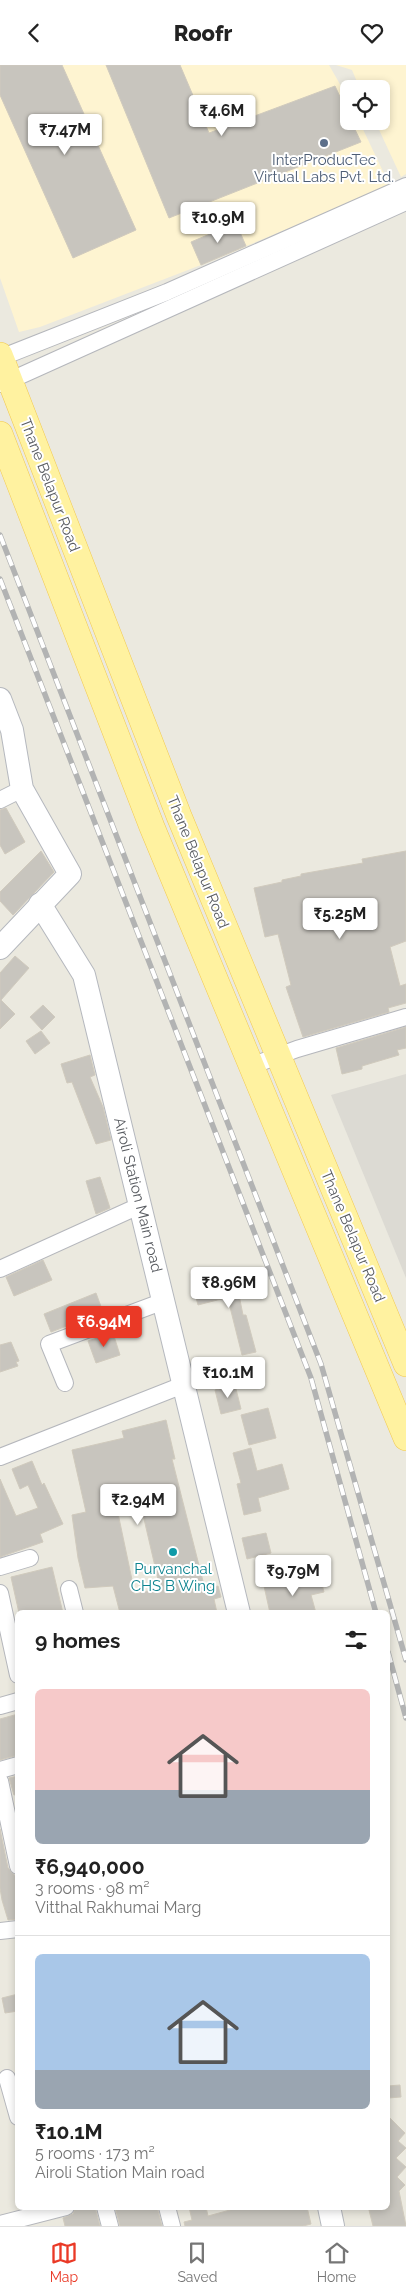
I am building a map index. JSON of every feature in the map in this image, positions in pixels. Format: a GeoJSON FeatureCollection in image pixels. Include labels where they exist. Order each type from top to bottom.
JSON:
{"type":"FeatureCollection","features":[{"type":"Feature","properties":{"kind":"main road","name":"Thane Belapur Road"},"geometry":{"type":"LineString","coordinates":[[2,367],[179,816],[406,1364]]}},
{"type":"Feature","properties":{"kind":"main road","name":"Thane Belapur Road"},"geometry":{"type":"LineString","coordinates":[[0,434],[152,827],[406,1438]]}},
{"type":"Feature","properties":{"kind":"street"},"geometry":{"type":"LineString","coordinates":[[2,367],[406,186]]}},
{"type":"Feature","properties":{"kind":"street"},"geometry":{"type":"LineString","coordinates":[[2,367],[406,201]]}},
{"type":"Feature","properties":{"kind":"street"},"geometry":{"type":"LineString","coordinates":[[0,699],[6,730],[22,789],[70,874],[0,948]]}},
{"type":"Feature","properties":{"kind":"street"},"geometry":{"type":"LineString","coordinates":[[0,800],[22,789]]}},
{"type":"Feature","properties":{"kind":"street","name":"Airoli Station Main road"},"geometry":{"type":"LineString","coordinates":[[40,905],[84,975],[239,1610]]}},
{"type":"Feature","properties":{"kind":"street"},"geometry":{"type":"LineString","coordinates":[[251,1067],[277,1056],[406,1017]]}},
{"type":"Feature","properties":{"kind":"street"},"geometry":{"type":"LineString","coordinates":[[0,1269],[141,1205]]}},
{"type":"Feature","properties":{"kind":"street"},"geometry":{"type":"LineString","coordinates":[[65,1383],[50,1344],[164,1301]]}},
{"type":"Feature","properties":{"kind":"street"},"geometry":{"type":"LineString","coordinates":[[0,1457],[183,1385]]}},
{"type":"Feature","properties":{"kind":"street"},"geometry":{"type":"LineString","coordinates":[[0,1567],[30,1558]]}},
{"type":"Feature","properties":{"kind":"street"},"geometry":{"type":"LineString","coordinates":[[69,1589],[74,1610]]}},
{"type":"Feature","properties":{"kind":"street"},"geometry":{"type":"LineString","coordinates":[[0,1593],[15,1661]]}},
{"type":"Feature","properties":{"kind":"street"},"geometry":{"type":"LineString","coordinates":[[0,1707],[15,1702]]}},
{"type":"Feature","properties":{"kind":"street"},"geometry":{"type":"LineString","coordinates":[[0,1770],[15,1766]]}},
{"type":"Feature","properties":{"kind":"street"},"geometry":{"type":"LineString","coordinates":[[0,1781],[15,1852]]}},
{"type":"Feature","properties":{"kind":"street"},"geometry":{"type":"LineString","coordinates":[[0,1931],[15,1929]]}},
{"type":"Feature","properties":{"kind":"street"},"geometry":{"type":"LineString","coordinates":[[7,2078],[15,2106]]}},
{"type":"Feature","properties":{"kind":"street"},"geometry":{"type":"LineString","coordinates":[[0,2224],[45,2215],[58,2210]]}},
{"type":"Feature","properties":{"kind":"street"},"geometry":{"type":"LineString","coordinates":[[106,2210],[110,2226]]}},
{"type":"Feature","properties":{"kind":"street"},"geometry":{"type":"LineString","coordinates":[[168,2210],[172,2226]]}},
{"type":"Feature","properties":{"kind":"street"},"geometry":{"type":"LineString","coordinates":[[330,2210],[333,2226]]}},
{"type":"Feature","properties":{"kind":"shaded area"},"geometry":{"type":"Polygon","coordinates":[[[0,65],[329,65],[340,84],[340,130],[363,130],[390,186],[201,265],[40,327],[19,332],[0,278],[0,65]]]}},
{"type":"Feature","properties":{"kind":"shaded area"},"geometry":{"type":"Polygon","coordinates":[[[336,65],[406,65],[406,174],[401,177],[379,130],[390,130],[390,80],[356,80],[352,70],[336,65]]]}},
{"type":"Feature","properties":{"kind":"shaded area"},"geometry":{"type":"Polygon","coordinates":[[[406,1074],[406,1278],[331,1095],[406,1074]]]}},
{"type":"Feature","properties":{"kind":"building"},"geometry":{"type":"Polygon","coordinates":[[[0,65],[62,65],[136,230],[73,258],[0,95],[0,65]]]}},
{"type":"Feature","properties":{"kind":"building"},"geometry":{"type":"Polygon","coordinates":[[[106,65],[180,65],[209,133],[335,86],[340,97],[340,130],[355,130],[361,142],[169,218],[106,65]]]}},
{"type":"Feature","properties":{"kind":"building"},"geometry":{"type":"Polygon","coordinates":[[[236,223],[246,246],[201,265],[191,242],[236,223]]]}},
{"type":"Feature","properties":{"kind":"building"},"geometry":{"type":"Polygon","coordinates":[[[6,808],[25,842],[5,854],[0,845],[0,810],[6,808]]]}},
{"type":"Feature","properties":{"kind":"building"},"geometry":{"type":"Polygon","coordinates":[[[41,851],[54,872],[13,915],[0,901],[0,892],[41,851]]]}},
{"type":"Feature","properties":{"kind":"building"},"geometry":{"type":"Polygon","coordinates":[[[406,851],[406,941],[390,947],[400,986],[406,984],[406,1003],[388,1008],[389,1012],[303,1037],[286,987],[291,985],[278,934],[265,937],[254,888],[282,882],[282,880],[301,876],[301,874],[363,863],[362,859],[406,851]]]}},
{"type":"Feature","properties":{"kind":"building"},"geometry":{"type":"Polygon","coordinates":[[[15,956],[29,968],[1,1000],[15,1014],[0,1029],[0,973],[15,956]]]}},
{"type":"Feature","properties":{"kind":"building"},"geometry":{"type":"Polygon","coordinates":[[[43,1005],[55,1017],[42,1030],[30,1017],[43,1005]]]}},
{"type":"Feature","properties":{"kind":"building"},"geometry":{"type":"Polygon","coordinates":[[[406,1027],[406,1048],[397,1050],[399,1055],[362,1066],[362,1069],[342,1074],[336,1048],[406,1027]]]}},
{"type":"Feature","properties":{"kind":"building"},"geometry":{"type":"Polygon","coordinates":[[[41,1031],[50,1043],[35,1054],[26,1041],[41,1031]]]}},
{"type":"Feature","properties":{"kind":"building"},"geometry":{"type":"Polygon","coordinates":[[[90,1055],[95,1075],[90,1077],[103,1107],[111,1140],[96,1144],[72,1082],[67,1083],[61,1064],[90,1055]]]}},
{"type":"Feature","properties":{"kind":"building"},"geometry":{"type":"Polygon","coordinates":[[[100,1177],[110,1208],[96,1214],[86,1181],[100,1177]]]}},
{"type":"Feature","properties":{"kind":"building"},"geometry":{"type":"Polygon","coordinates":[[[43,1260],[52,1280],[14,1296],[6,1277],[43,1260]]]}},
{"type":"Feature","properties":{"kind":"building"},"geometry":{"type":"Polygon","coordinates":[[[236,1280],[243,1315],[246,1315],[256,1352],[242,1355],[229,1303],[226,1304],[225,1298],[198,1305],[193,1286],[213,1281],[214,1285],[236,1280]]]}},
{"type":"Feature","properties":{"kind":"building"},"geometry":{"type":"Polygon","coordinates":[[[96,1293],[103,1312],[51,1332],[44,1314],[96,1293]]]}},
{"type":"Feature","properties":{"kind":"building"},"geometry":{"type":"Polygon","coordinates":[[[113,1333],[120,1355],[96,1363],[88,1341],[113,1333]]]}},
{"type":"Feature","properties":{"kind":"building"},"geometry":{"type":"Polygon","coordinates":[[[11,1342],[19,1361],[16,1362],[18,1366],[0,1372],[0,1345],[11,1342]]]}},
{"type":"Feature","properties":{"kind":"building"},"geometry":{"type":"Polygon","coordinates":[[[235,1385],[241,1409],[221,1414],[215,1390],[235,1385]]]}},
{"type":"Feature","properties":{"kind":"building"},"geometry":{"type":"Polygon","coordinates":[[[268,1408],[276,1438],[249,1445],[241,1415],[268,1408]]]}},
{"type":"Feature","properties":{"kind":"building"},"geometry":{"type":"Polygon","coordinates":[[[166,1420],[175,1459],[172,1459],[205,1589],[218,1586],[221,1597],[214,1599],[216,1610],[119,1610],[113,1586],[85,1588],[78,1558],[72,1515],[86,1512],[72,1450],[124,1438],[122,1431],[166,1420]],[[138,1493],[115,1499],[135,1594],[160,1588],[138,1493]]]}},
{"type":"Feature","properties":{"kind":"building"},"geometry":{"type":"Polygon","coordinates":[[[251,1448],[257,1471],[282,1464],[289,1489],[258,1498],[261,1511],[244,1515],[237,1484],[241,1483],[233,1453],[251,1448]]]}},
{"type":"Feature","properties":{"kind":"building"},"geometry":{"type":"Polygon","coordinates":[[[32,1461],[42,1485],[44,1483],[63,1524],[40,1534],[43,1542],[0,1557],[0,1479],[16,1516],[38,1508],[28,1485],[20,1489],[12,1469],[32,1461]]]}},
{"type":"Feature","properties":{"kind":"building"},"geometry":{"type":"Polygon","coordinates":[[[266,1533],[271,1553],[247,1559],[242,1538],[266,1533]]]}},
{"type":"Feature","properties":{"kind":"building"},"geometry":{"type":"Polygon","coordinates":[[[52,1567],[62,1610],[18,1610],[11,1577],[52,1567]]]}},
{"type":"Feature","properties":{"kind":"building"},"geometry":{"type":"Polygon","coordinates":[[[320,1577],[324,1592],[311,1595],[315,1610],[269,1610],[264,1586],[286,1580],[288,1586],[320,1577]]]}},
{"type":"Feature","properties":{"kind":"building"},"geometry":{"type":"Polygon","coordinates":[[[15,1715],[15,1756],[0,1760],[0,1719],[15,1715]]]}},
{"type":"Feature","properties":{"kind":"building"},"geometry":{"type":"Polygon","coordinates":[[[15,1777],[15,1795],[14,1795],[9,1778],[15,1777]]]}},
{"type":"Feature","properties":{"kind":"building"},"geometry":{"type":"Polygon","coordinates":[[[0,1829],[8,1868],[15,1876],[15,1919],[8,1920],[0,1888],[0,1829]]]}},
{"type":"Feature","properties":{"kind":"building"},"geometry":{"type":"Polygon","coordinates":[[[15,1995],[15,2011],[5,2013],[2,1998],[15,1995]]]}},
{"type":"Feature","properties":{"kind":"building"},"geometry":{"type":"Polygon","coordinates":[[[400,2085],[401,2097],[390,2098],[390,2086],[400,2085]]]}},
{"type":"Feature","properties":{"kind":"building"},"geometry":{"type":"Polygon","coordinates":[[[390,2118],[405,2133],[398,2141],[406,2148],[396,2158],[406,2167],[397,2177],[405,2185],[399,2191],[406,2226],[373,2226],[369,2210],[390,2210],[390,2118]]]}},
{"type":"Feature","properties":{"kind":"building"},"geometry":{"type":"Polygon","coordinates":[[[75,2210],[96,2210],[100,2226],[65,2226],[63,2218],[73,2214],[75,2210]]]}},
{"type":"Feature","properties":{"kind":"building"},"geometry":{"type":"Polygon","coordinates":[[[116,2210],[158,2210],[162,2226],[120,2226],[116,2210]]]}},
{"type":"Feature","properties":{"kind":"building"},"geometry":{"type":"Polygon","coordinates":[[[190,2210],[207,2210],[208,2216],[230,2210],[308,2210],[311,2224],[303,2226],[185,2226],[184,2222],[192,2220],[190,2210]]]}},
{"type":"Feature","properties":{"kind":"railway"},"geometry":{"type":"LineString","coordinates":[[0,535],[321,1364],[406,1660]]}},
{"type":"Feature","properties":{"kind":"railway"},"geometry":{"type":"LineString","coordinates":[[0,579],[311,1378],[375,1610]]}},
{"type":"Feature","properties":{"kind":"railway"},"geometry":{"type":"LineString","coordinates":[[390,1659],[406,1718]]}},
{"type":"Feature","properties":{"kind":"place","name":"InterProducTec Virtual Labs Pvt. Ltd."},"geometry":{"type":"Point","coordinates":[324,143]}},
{"type":"Feature","properties":{"kind":"place","name":"Purvanchal CHS B Wing"},"geometry":{"type":"Point","coordinates":[173,1552]}}]}
